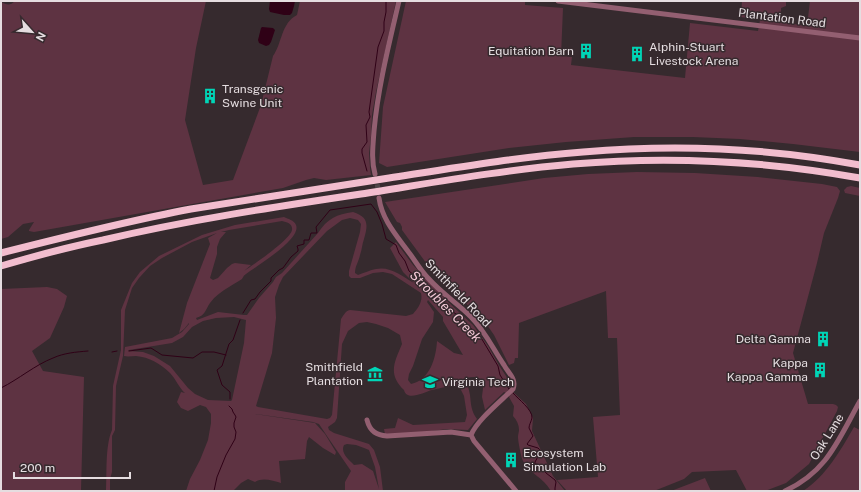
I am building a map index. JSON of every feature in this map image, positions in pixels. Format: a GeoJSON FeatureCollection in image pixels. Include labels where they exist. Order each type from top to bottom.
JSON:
{"type":"FeatureCollection","features":[{"type":"Feature","properties":{"kind":"highway"},"geometry":{"type":"LineString","coordinates":[[1,254],[84,232],[158,215],[432,171],[544,155],[623,149],[697,149],[785,154],[860,165]]}},
{"type":"Feature","properties":{"kind":"highway"},"geometry":{"type":"LineString","coordinates":[[1,266],[104,239],[159,228],[247,212],[551,166],[623,161],[708,161],[793,168],[860,178]]}},
{"type":"Feature","properties":{"kind":"street"},"geometry":{"type":"LineString","coordinates":[[375,174],[372,158],[376,112],[387,52],[399,1]]}},
{"type":"Feature","properties":{"kind":"street","name":"Plantation Road"},"geometry":{"type":"LineString","coordinates":[[558,1],[860,38]]}},
{"type":"Feature","properties":{"kind":"street","name":"Smithfield Road"},"geometry":{"type":"LineString","coordinates":[[379,198],[384,215],[390,227],[426,276],[478,325],[508,373],[513,378],[515,385],[513,389],[481,421],[471,435]]}},
{"type":"Feature","properties":{"kind":"street","name":"Oak Lane"},"geometry":{"type":"LineString","coordinates":[[785,491],[806,480],[825,461],[860,401]]}},
{"type":"Feature","properties":{"kind":"street"},"geometry":{"type":"LineString","coordinates":[[368,420],[370,429],[380,435],[387,436],[451,432],[471,435],[474,441],[516,491]]}},
{"type":"Feature","properties":{"kind":"shaded area"},"geometry":{"type":"Polygon","coordinates":[[[15,1],[206,1],[196,48],[185,120],[203,185],[233,180],[261,105],[273,56],[285,28],[297,15],[300,1],[396,1],[372,115],[369,153],[371,175],[326,180],[314,178],[283,188],[34,232],[29,231],[34,222],[23,224],[8,237],[1,239],[1,2],[5,4],[12,4],[15,1]]]}},
{"type":"Feature","properties":{"kind":"shaded area"},"geometry":{"type":"Polygon","coordinates":[[[270,1],[295,1],[292,13],[290,15],[284,15],[270,12],[270,1]]]}},
{"type":"Feature","properties":{"kind":"shaded area"},"geometry":{"type":"Polygon","coordinates":[[[406,1],[525,1],[525,5],[563,8],[561,56],[572,57],[571,65],[685,78],[690,23],[758,31],[760,20],[741,17],[742,1],[786,1],[786,6],[781,8],[781,22],[807,26],[810,1],[860,1],[860,152],[740,139],[634,137],[509,148],[387,167],[379,163],[383,107],[406,1]]]}},
{"type":"Feature","properties":{"kind":"shaded area"},"geometry":{"type":"Polygon","coordinates":[[[262,27],[273,28],[275,30],[271,42],[266,46],[259,43],[258,40],[262,27]]]}},
{"type":"Feature","properties":{"kind":"shaded area"},"geometry":{"type":"Polygon","coordinates":[[[637,172],[695,173],[758,177],[822,184],[837,187],[840,191],[824,233],[793,353],[808,404],[833,404],[838,407],[809,464],[786,483],[765,491],[747,491],[736,470],[692,472],[684,479],[654,491],[567,491],[557,480],[598,477],[593,417],[620,415],[617,338],[608,338],[606,291],[519,323],[518,358],[515,358],[514,363],[509,365],[494,335],[485,322],[432,271],[402,230],[400,223],[397,222],[385,202],[544,178],[637,172]]]}},
{"type":"Feature","properties":{"kind":"shaded area"},"geometry":{"type":"Polygon","coordinates":[[[851,186],[860,188],[860,196],[845,193],[844,190],[851,186]]]}},
{"type":"Feature","properties":{"kind":"shaded area"},"geometry":{"type":"Polygon","coordinates":[[[353,212],[358,214],[365,219],[366,222],[365,234],[355,273],[358,275],[381,268],[396,272],[414,283],[403,272],[390,248],[396,242],[413,265],[446,300],[473,325],[510,382],[511,386],[506,393],[504,392],[485,410],[482,397],[482,381],[475,377],[466,378],[472,407],[477,419],[468,430],[447,429],[417,433],[385,434],[384,429],[395,428],[398,418],[413,425],[465,422],[467,415],[464,396],[460,388],[454,385],[412,396],[406,394],[394,373],[395,362],[402,344],[400,335],[388,328],[376,324],[367,322],[359,323],[348,331],[342,344],[337,418],[335,422],[328,427],[329,430],[334,433],[369,444],[374,450],[380,467],[383,491],[345,491],[345,482],[351,471],[319,424],[313,422],[255,414],[315,423],[325,434],[336,452],[335,455],[309,437],[307,441],[305,459],[279,461],[281,483],[271,480],[255,482],[248,479],[241,483],[233,491],[186,491],[208,440],[211,414],[206,407],[200,405],[188,411],[181,408],[177,402],[181,392],[185,393],[170,373],[150,359],[136,356],[124,356],[125,347],[172,338],[182,332],[189,324],[179,333],[187,303],[210,244],[208,238],[217,233],[192,242],[162,258],[150,266],[132,288],[125,310],[123,356],[116,386],[115,430],[112,436],[112,472],[110,479],[110,491],[106,491],[107,452],[112,430],[113,386],[121,350],[121,310],[132,283],[140,272],[159,256],[202,235],[235,225],[284,217],[296,225],[296,231],[292,238],[277,252],[245,275],[242,279],[214,298],[204,314],[196,318],[197,320],[218,312],[247,315],[276,277],[282,273],[325,224],[337,216],[353,212]],[[350,218],[342,220],[327,231],[283,277],[279,285],[275,297],[276,318],[272,353],[256,406],[258,407],[327,419],[330,418],[332,415],[341,319],[345,313],[350,310],[406,316],[413,314],[420,305],[421,293],[392,274],[383,272],[373,273],[360,278],[351,278],[349,276],[361,224],[358,220],[350,218]],[[282,221],[221,232],[226,232],[220,239],[217,247],[217,254],[210,278],[213,280],[218,278],[227,268],[235,263],[251,265],[244,271],[285,240],[292,230],[292,226],[282,221]],[[428,300],[427,302],[434,312],[433,322],[422,339],[409,374],[408,380],[411,384],[418,382],[423,378],[431,367],[437,341],[454,353],[463,355],[443,321],[443,317],[428,300]],[[234,317],[216,318],[203,321],[192,327],[183,337],[172,343],[128,351],[143,352],[154,356],[170,366],[188,388],[195,394],[208,400],[231,401],[244,343],[246,320],[234,317]],[[347,444],[344,445],[344,454],[354,465],[362,464],[373,471],[379,489],[375,467],[369,450],[356,445],[347,444]]]}},
{"type":"Feature","properties":{"kind":"shaded area"},"geometry":{"type":"Polygon","coordinates":[[[47,287],[57,289],[67,296],[64,307],[50,338],[32,351],[43,371],[84,377],[81,491],[1,491],[1,289],[47,287]]]}},
{"type":"Feature","properties":{"kind":"shaded area"},"geometry":{"type":"Polygon","coordinates":[[[513,392],[526,404],[533,418],[532,431],[553,476],[565,491],[551,491],[548,486],[529,469],[523,461],[518,439],[519,426],[513,416],[514,406],[509,397],[513,392]]]}},
{"type":"Feature","properties":{"kind":"shaded area"},"geometry":{"type":"Polygon","coordinates":[[[854,427],[860,430],[860,491],[803,491],[812,485],[826,470],[838,454],[854,427]]]}},
{"type":"Feature","properties":{"kind":"shaded area"},"geometry":{"type":"Polygon","coordinates":[[[705,478],[711,491],[671,491],[705,478]]]}},
{"type":"Feature","properties":{"kind":"waterway","name":"Stroubles Creek"},"geometry":{"type":"LineString","coordinates":[[367,171],[362,149],[367,142],[366,125],[370,117],[369,112],[378,47],[384,31],[386,1]]}},
{"type":"Feature","properties":{"kind":"waterway","name":"Stroubles Creek"},"geometry":{"type":"LineString","coordinates":[[243,313],[251,300],[255,299],[271,281],[271,278],[283,268],[291,257],[298,251],[297,246],[304,244],[304,240],[309,240],[311,233],[317,233],[316,227],[330,210],[371,204],[377,212],[386,239],[396,245],[409,271],[427,285],[429,292],[440,298],[480,336],[498,366],[500,375],[509,389]]}},
{"type":"Feature","properties":{"kind":"waterway"},"geometry":{"type":"LineString","coordinates":[[230,399],[230,392],[222,385],[217,370],[222,366],[229,344],[233,340],[240,320]]}},
{"type":"Feature","properties":{"kind":"waterway"},"geometry":{"type":"LineString","coordinates":[[129,351],[151,348],[162,355],[193,358],[202,352],[214,352],[226,355]]}},
{"type":"Feature","properties":{"kind":"waterway"},"geometry":{"type":"LineString","coordinates":[[1,388],[40,364],[57,356],[88,351]]}},
{"type":"Feature","properties":{"kind":"waterway"},"geometry":{"type":"LineString","coordinates":[[112,352],[117,351]]}},
{"type":"Feature","properties":{"kind":"waterway","name":"Stroubles Creek"},"geometry":{"type":"LineString","coordinates":[[513,393],[528,408],[532,415],[529,428],[533,436],[527,444],[538,448],[541,451],[535,464],[541,465],[546,473],[555,480],[555,491]]}},
{"type":"Feature","properties":{"kind":"waterway"},"geometry":{"type":"LineString","coordinates":[[214,491],[217,477],[226,455],[235,439],[236,432],[234,423],[236,417],[229,406]]}},
{"type":"Feature","properties":{"kind":"tunnel"},"geometry":{"type":"LineString","coordinates":[[376,177],[379,195]]}},
{"type":"Feature","properties":{"kind":"place","name":"Equitation Barn"},"geometry":{"type":"Point","coordinates":[586,51]}},
{"type":"Feature","properties":{"kind":"place","name":"Alphin-Stuart Livestock Arena"},"geometry":{"type":"Point","coordinates":[637,54]}},
{"type":"Feature","properties":{"kind":"place","name":"Transgenic Swine Unit"},"geometry":{"type":"Point","coordinates":[210,96]}},
{"type":"Feature","properties":{"kind":"place","name":"Delta Gamma"},"geometry":{"type":"Point","coordinates":[823,339]}},
{"type":"Feature","properties":{"kind":"place","name":"Kappa Kappa Gamma"},"geometry":{"type":"Point","coordinates":[820,370]}},
{"type":"Feature","properties":{"kind":"place","name":"Smithfield Plantation"},"geometry":{"type":"Point","coordinates":[375,374]}},
{"type":"Feature","properties":{"kind":"place","name":"Virginia Tech"},"geometry":{"type":"Point","coordinates":[430,382]}},
{"type":"Feature","properties":{"kind":"place","name":"Ecosystem Simulation Lab"},"geometry":{"type":"Point","coordinates":[511,460]}}]}
